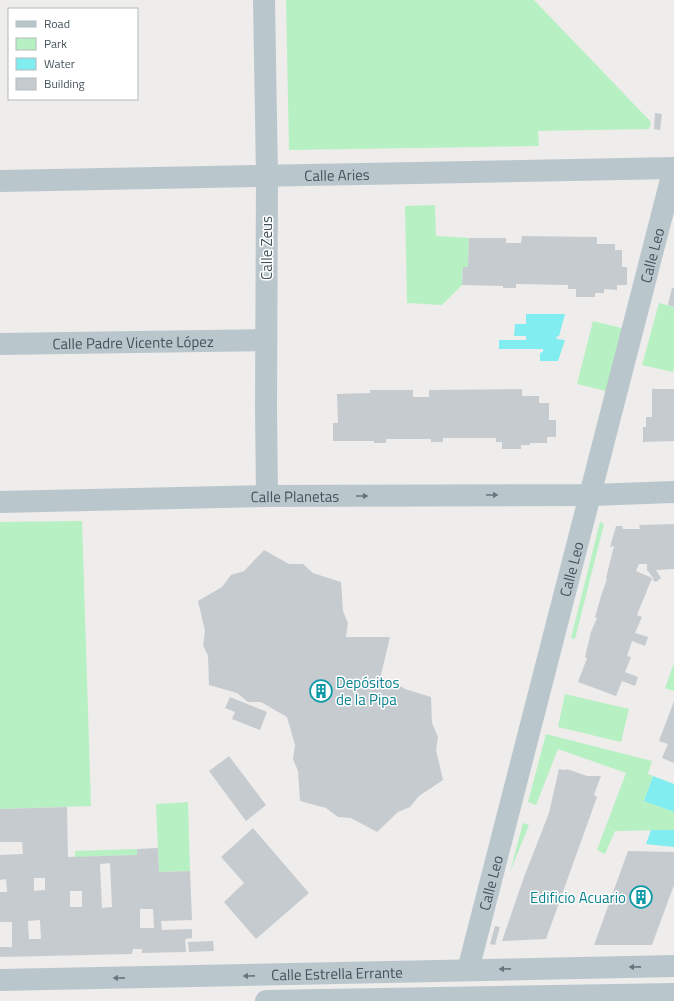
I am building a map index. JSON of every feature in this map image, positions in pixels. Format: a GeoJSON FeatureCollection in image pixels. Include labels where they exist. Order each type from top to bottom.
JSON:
{"type":"FeatureCollection","features":[{"type":"Feature","properties":{"kind":"street","name":"Calle Zeus"},"geometry":{"type":"LineString","coordinates":[[264,0],[267,176],[267,496]]}},
{"type":"Feature","properties":{"kind":"street","name":"Calle Aries"},"geometry":{"type":"LineString","coordinates":[[0,181],[674,168]]}},
{"type":"Feature","properties":{"kind":"street","name":"Calle Leo"},"geometry":{"type":"LineString","coordinates":[[468,970],[674,168]]}},
{"type":"Feature","properties":{"kind":"street","name":"Calle Padre Vicente López"},"geometry":{"type":"LineString","coordinates":[[0,344],[266,340]]}},
{"type":"Feature","properties":{"kind":"street","name":"Calle Planetas"},"geometry":{"type":"LineString","coordinates":[[0,502],[267,496],[591,495],[674,492]]}},
{"type":"Feature","properties":{"kind":"street","name":"Calle Estrella Errante"},"geometry":{"type":"LineString","coordinates":[[0,980],[253,976],[673,963]]}},
{"type":"Feature","properties":{"kind":"street","name":"Calle Estrella Errante"},"geometry":{"type":"LineString","coordinates":[[266,1001],[660,996]]}},
{"type":"Feature","properties":{"kind":"green space"},"geometry":{"type":"Polygon","coordinates":[[[286,0],[534,0],[651,122],[649,129],[538,131],[539,146],[289,150],[286,0]]]}},
{"type":"Feature","properties":{"kind":"green space"},"geometry":{"type":"Polygon","coordinates":[[[435,205],[436,236],[469,238],[468,267],[463,267],[462,285],[442,305],[407,303],[405,206],[435,205]]]}},
{"type":"Feature","properties":{"kind":"green space"},"geometry":{"type":"Polygon","coordinates":[[[659,303],[674,307],[673,372],[642,365],[659,303]]]}},
{"type":"Feature","properties":{"kind":"green space"},"geometry":{"type":"Polygon","coordinates":[[[593,321],[626,329],[610,392],[577,384],[593,321]]]}},
{"type":"Feature","properties":{"kind":"green space"},"geometry":{"type":"Polygon","coordinates":[[[82,521],[91,806],[0,809],[0,522],[82,521]]]}},
{"type":"Feature","properties":{"kind":"green space"},"geometry":{"type":"Polygon","coordinates":[[[600,522],[604,524],[575,639],[571,638],[600,522]]]}},
{"type":"Feature","properties":{"kind":"green space"},"geometry":{"type":"Polygon","coordinates":[[[674,663],[674,691],[665,688],[674,663]]]}},
{"type":"Feature","properties":{"kind":"green space"},"geometry":{"type":"Polygon","coordinates":[[[565,694],[629,709],[621,742],[558,727],[565,694]]]}},
{"type":"Feature","properties":{"kind":"green space"},"geometry":{"type":"Polygon","coordinates":[[[546,734],[652,761],[648,774],[653,776],[644,801],[674,812],[674,830],[615,831],[605,854],[597,850],[626,773],[558,749],[536,805],[528,802],[546,734]]]}},
{"type":"Feature","properties":{"kind":"green space"},"geometry":{"type":"Polygon","coordinates":[[[188,802],[190,871],[159,872],[156,804],[188,802]]]}},
{"type":"Feature","properties":{"kind":"green space"},"geometry":{"type":"Polygon","coordinates":[[[523,823],[529,825],[510,872],[523,823]]]}},
{"type":"Feature","properties":{"kind":"green space"},"geometry":{"type":"Polygon","coordinates":[[[137,849],[137,855],[75,857],[75,851],[137,849]]]}},
{"type":"Feature","properties":{"kind":"water"},"geometry":{"type":"Polygon","coordinates":[[[526,314],[565,314],[559,336],[556,337],[557,339],[565,340],[558,361],[540,361],[540,353],[543,352],[543,349],[499,349],[499,340],[526,340],[526,336],[514,336],[515,324],[526,324],[526,314]]]}},
{"type":"Feature","properties":{"kind":"water"},"geometry":{"type":"Polygon","coordinates":[[[653,776],[674,784],[674,812],[644,801],[653,776]]]}},
{"type":"Feature","properties":{"kind":"water"},"geometry":{"type":"Polygon","coordinates":[[[651,830],[674,830],[674,847],[646,844],[651,830]]]}},
{"type":"Feature","properties":{"kind":"building"},"geometry":{"type":"Polygon","coordinates":[[[655,113],[662,114],[660,130],[654,129],[655,113]]]}},
{"type":"Feature","properties":{"kind":"building"},"geometry":{"type":"Polygon","coordinates":[[[522,236],[597,237],[597,244],[615,244],[615,250],[622,250],[622,267],[627,267],[627,285],[617,285],[617,290],[604,289],[604,293],[595,293],[595,297],[576,297],[576,289],[568,289],[568,285],[516,284],[516,288],[503,288],[503,286],[462,285],[463,267],[468,267],[469,238],[506,238],[506,243],[521,243],[522,236]]]}},
{"type":"Feature","properties":{"kind":"building"},"geometry":{"type":"Polygon","coordinates":[[[672,288],[674,288],[674,307],[668,305],[672,288]]]}},
{"type":"Feature","properties":{"kind":"building"},"geometry":{"type":"Polygon","coordinates":[[[522,389],[522,396],[539,396],[539,403],[549,403],[549,420],[556,420],[556,437],[547,437],[547,443],[530,443],[530,445],[521,445],[521,449],[502,449],[502,442],[496,442],[496,438],[443,438],[443,442],[431,442],[431,439],[386,439],[386,443],[374,443],[374,441],[333,441],[333,423],[338,423],[337,394],[370,393],[370,390],[413,390],[413,397],[429,397],[429,390],[522,389]]]}},
{"type":"Feature","properties":{"kind":"building"},"geometry":{"type":"Polygon","coordinates":[[[652,389],[674,389],[674,441],[643,442],[643,427],[646,427],[646,417],[652,417],[652,389]]]}},
{"type":"Feature","properties":{"kind":"building"},"geometry":{"type":"Polygon","coordinates":[[[674,524],[674,569],[656,570],[661,578],[656,582],[651,579],[637,615],[642,617],[635,633],[648,637],[645,646],[632,641],[627,656],[631,657],[625,672],[638,677],[635,686],[622,681],[616,696],[578,682],[587,658],[585,657],[591,632],[597,618],[595,617],[607,579],[614,546],[610,547],[616,526],[622,526],[623,529],[640,529],[639,525],[674,524]],[[639,564],[636,571],[654,579],[647,570],[647,564],[639,564]]]}},
{"type":"Feature","properties":{"kind":"building","name":"Depósitos de la Pipa"},"geometry":{"type":"Polygon","coordinates":[[[264,550],[289,564],[303,564],[313,573],[341,582],[343,611],[348,623],[346,637],[390,637],[380,679],[390,679],[405,689],[431,697],[432,723],[438,737],[436,750],[443,780],[419,796],[410,807],[398,812],[377,832],[351,818],[338,817],[326,808],[300,801],[298,771],[293,759],[295,745],[287,717],[261,702],[248,702],[237,693],[209,685],[208,656],[203,645],[205,631],[198,601],[222,587],[231,575],[244,571],[264,550]]]}},
{"type":"Feature","properties":{"kind":"building"},"geometry":{"type":"Polygon","coordinates":[[[230,697],[267,712],[260,730],[232,719],[235,712],[225,708],[230,697]]]}},
{"type":"Feature","properties":{"kind":"building"},"geometry":{"type":"Polygon","coordinates":[[[674,701],[674,763],[662,758],[668,744],[659,741],[674,701]]]}},
{"type":"Feature","properties":{"kind":"building"},"geometry":{"type":"Polygon","coordinates":[[[229,756],[266,805],[246,821],[209,771],[229,756]]]}},
{"type":"Feature","properties":{"kind":"building"},"geometry":{"type":"Polygon","coordinates":[[[559,769],[567,769],[587,776],[601,776],[594,795],[597,797],[546,939],[502,941],[524,877],[549,813],[559,769]]]}},
{"type":"Feature","properties":{"kind":"building"},"geometry":{"type":"Polygon","coordinates":[[[67,807],[68,857],[137,855],[137,849],[158,848],[159,872],[190,871],[192,920],[161,921],[162,930],[192,929],[192,938],[185,939],[186,952],[142,953],[142,949],[133,949],[132,954],[0,957],[0,947],[12,947],[12,922],[0,922],[0,892],[7,892],[6,879],[0,880],[0,855],[23,854],[22,842],[0,842],[0,809],[67,807]],[[110,863],[100,864],[102,908],[112,907],[110,863]],[[34,878],[34,891],[45,890],[45,878],[34,878]],[[70,891],[70,907],[82,907],[82,891],[70,891]],[[140,909],[140,928],[154,928],[153,909],[140,909]],[[40,920],[28,921],[29,939],[41,939],[40,920]]]}},
{"type":"Feature","properties":{"kind":"building"},"geometry":{"type":"Polygon","coordinates":[[[253,828],[309,893],[256,939],[224,902],[244,883],[221,857],[253,828]]]}},
{"type":"Feature","properties":{"kind":"building","name":"Edificio Acuario"},"geometry":{"type":"Polygon","coordinates":[[[628,851],[674,852],[674,885],[652,945],[594,945],[628,851]]]}},
{"type":"Feature","properties":{"kind":"building"},"geometry":{"type":"Polygon","coordinates":[[[495,926],[500,927],[495,945],[490,944],[495,926]]]}},
{"type":"Feature","properties":{"kind":"building"},"geometry":{"type":"Polygon","coordinates":[[[213,941],[214,951],[189,952],[188,942],[213,941]]]}},
{"type":"Feature","properties":{"kind":"place","name":"Depósitos de la Pipa"},"geometry":{"type":"Point","coordinates":[321,691]}},
{"type":"Feature","properties":{"kind":"place","name":"Edificio Acuario"},"geometry":{"type":"Point","coordinates":[641,897]}}]}
